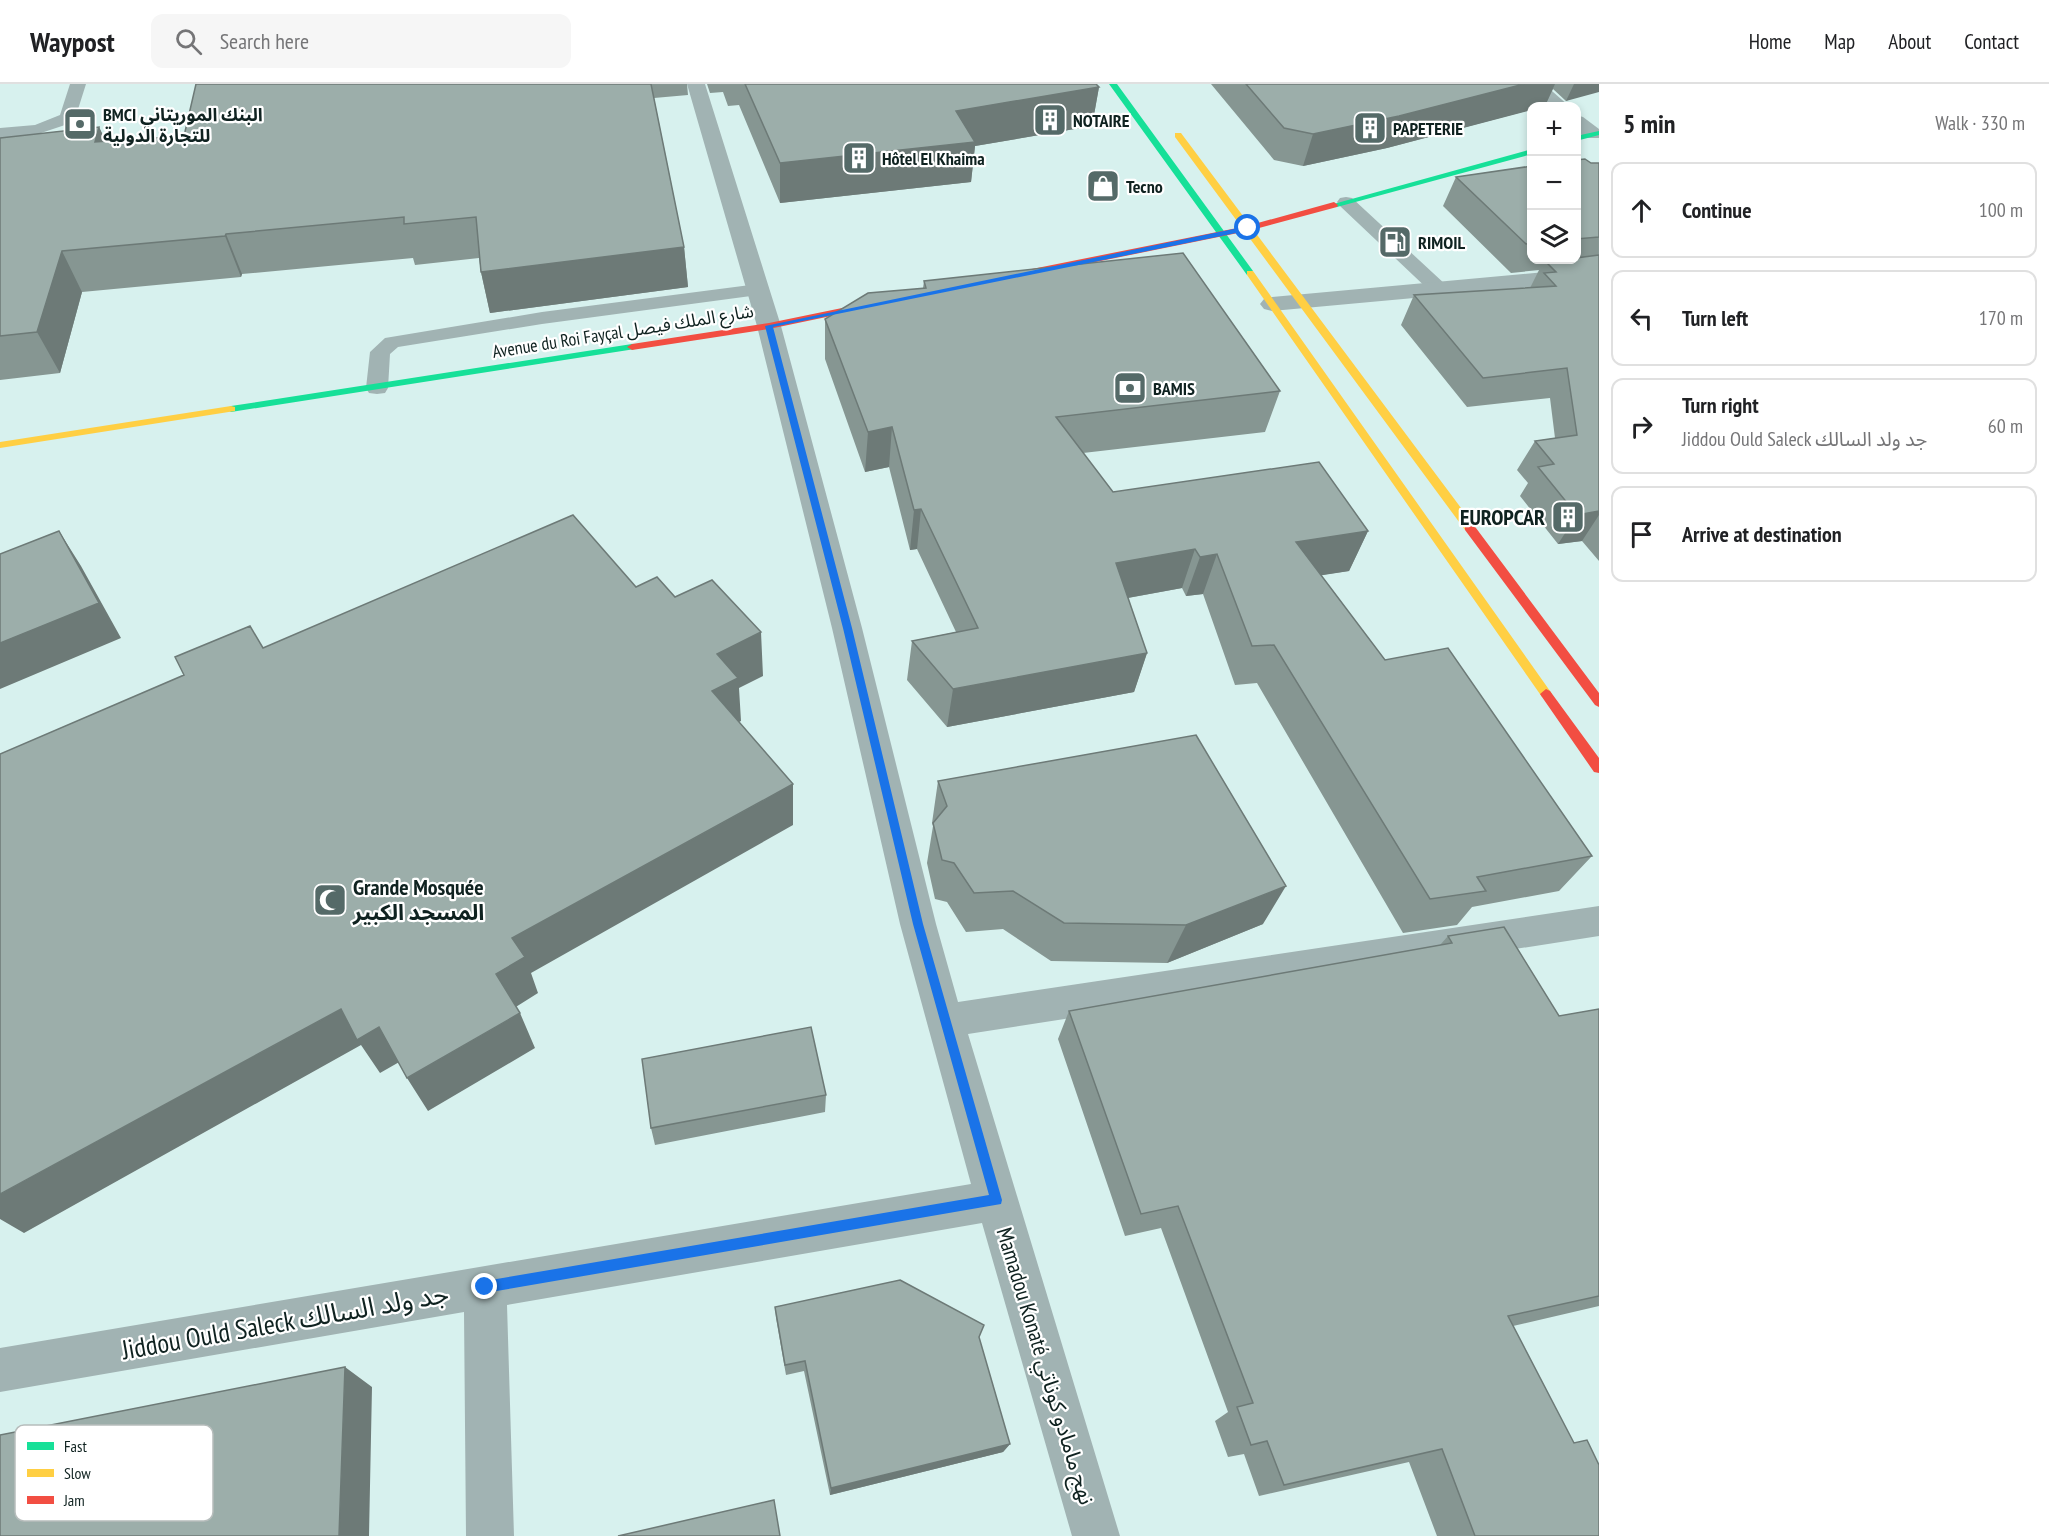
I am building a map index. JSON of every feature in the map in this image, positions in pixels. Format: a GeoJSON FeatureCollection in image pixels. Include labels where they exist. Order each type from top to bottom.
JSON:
{"type":"FeatureCollection","features":[{"type":"Feature","properties":{"kind":"street","name":"Mamadou Konaté نهج مامادو كوناتي"},"geometry":{"type":"LineString","coordinates":[[696,84],[769,326],[847,628],[918,924],[996,1200],[1096,1536]]}},
{"type":"Feature","properties":{"kind":"street"},"geometry":{"type":"LineString","coordinates":[[1113,84],[1272,304],[1599,768]]}},
{"type":"Feature","properties":{"kind":"street"},"geometry":{"type":"LineString","coordinates":[[1532,84],[1554,102]]}},
{"type":"Feature","properties":{"kind":"street"},"geometry":{"type":"LineString","coordinates":[[1166,120],[1599,702]]}},
{"type":"Feature","properties":{"kind":"street"},"geometry":{"type":"LineString","coordinates":[[1013,276],[1248,228],[1527,152]]}},
{"type":"Feature","properties":{"kind":"street"},"geometry":{"type":"LineString","coordinates":[[1272,304],[1599,274]]}},
{"type":"Feature","properties":{"kind":"street","name":"Avenue du Roi Fayçal شارع الملك فيصل"},"geometry":{"type":"LineString","coordinates":[[0,445],[769,326],[897,300]]}},
{"type":"Feature","properties":{"kind":"street"},"geometry":{"type":"LineString","coordinates":[[945,1021],[1599,921]]}},
{"type":"Feature","properties":{"kind":"street","name":"Jiddou Ould Saleck جد ولد السالك"},"geometry":{"type":"LineString","coordinates":[[0,1370],[996,1200]]}},
{"type":"Feature","properties":{"kind":"street"},"geometry":{"type":"LineString","coordinates":[[485,1287],[490,1536]]}},
{"type":"Feature","properties":{"kind":"lane"},"geometry":{"type":"LineString","coordinates":[[0,133],[29,133],[50,127],[68,118],[78,84]]}},
{"type":"Feature","properties":{"kind":"lane"},"geometry":{"type":"LineString","coordinates":[[1346,202],[1439,289]]}},
{"type":"Feature","properties":{"kind":"lane"},"geometry":{"type":"LineString","coordinates":[[377,388],[380,352],[392,342],[542,318],[758,290]]}},
{"type":"Feature","properties":{"kind":"building"},"geometry":{"type":"Polygon","coordinates":[[[196,84],[651,84],[684,247],[481,272],[476,217],[404,224],[404,217],[62,251],[37,332],[0,336],[0,138],[99,127],[95,142],[184,136],[196,84]]]}},
{"type":"Feature","properties":{"kind":"building"},"geometry":{"type":"Polygon","coordinates":[[[745,84],[1096,84],[1099,87],[956,111],[975,142],[780,163],[745,84]]]}},
{"type":"Feature","properties":{"kind":"building"},"geometry":{"type":"Polygon","coordinates":[[[1246,84],[1524,84],[1399,116],[1313,134],[1284,128],[1246,84]]]}},
{"type":"Feature","properties":{"kind":"building"},"geometry":{"type":"Polygon","coordinates":[[[1581,159],[1599,163],[1599,237],[1581,239],[1581,159]]]}},
{"type":"Feature","properties":{"kind":"building"},"geometry":{"type":"Polygon","coordinates":[[[1527,167],[1527,244],[1526,244],[1456,177],[1527,167]]]}},
{"type":"Feature","properties":{"kind":"building"},"geometry":{"type":"Polygon","coordinates":[[[1183,253],[1280,391],[1056,417],[1113,492],[1319,462],[1368,531],[1296,542],[1385,660],[1448,648],[1592,856],[1477,877],[1486,891],[1430,899],[1274,645],[1252,646],[1217,554],[1200,557],[1195,549],[1116,563],[1147,653],[953,689],[912,641],[978,628],[921,509],[914,510],[892,427],[868,432],[825,319],[868,293],[926,288],[924,281],[1183,253]]]}},
{"type":"Feature","properties":{"kind":"building"},"geometry":{"type":"Polygon","coordinates":[[[1599,255],[1599,511],[1577,515],[1538,467],[1554,464],[1535,441],[1577,435],[1567,368],[1483,378],[1414,295],[1556,286],[1544,273],[1556,272],[1548,264],[1581,264],[1581,257],[1599,255]]]}},
{"type":"Feature","properties":{"kind":"building","name":"Grande Mosquée المسجد الكبير"},"geometry":{"type":"Polygon","coordinates":[[[573,515],[636,587],[657,577],[675,597],[712,580],[761,632],[717,654],[738,678],[712,691],[793,784],[512,938],[525,957],[496,974],[520,1013],[407,1078],[379,1027],[357,1040],[341,1009],[0,1194],[0,754],[184,675],[175,657],[250,626],[263,648],[573,515]]]}},
{"type":"Feature","properties":{"kind":"building"},"geometry":{"type":"Polygon","coordinates":[[[59,531],[99,603],[0,643],[0,554],[59,531]]]}},
{"type":"Feature","properties":{"kind":"building"},"geometry":{"type":"Polygon","coordinates":[[[1196,735],[1286,886],[1186,925],[1064,923],[1013,891],[974,893],[954,863],[942,860],[933,823],[947,806],[938,781],[1196,735]]]}},
{"type":"Feature","properties":{"kind":"building"},"geometry":{"type":"Polygon","coordinates":[[[1504,927],[1559,1016],[1599,1009],[1599,1296],[1508,1316],[1574,1443],[1587,1440],[1599,1465],[1599,1536],[1475,1536],[1442,1449],[1284,1485],[1267,1441],[1251,1445],[1237,1407],[1253,1403],[1178,1206],[1141,1214],[1069,1011],[1452,943],[1448,936],[1504,927]]]}},
{"type":"Feature","properties":{"kind":"building"},"geometry":{"type":"Polygon","coordinates":[[[811,1027],[826,1095],[651,1128],[642,1059],[811,1027]]]}},
{"type":"Feature","properties":{"kind":"building"},"geometry":{"type":"Polygon","coordinates":[[[900,1280],[984,1325],[979,1337],[1010,1444],[831,1488],[805,1361],[785,1365],[775,1307],[900,1280]]]}},
{"type":"Feature","properties":{"kind":"building"},"geometry":{"type":"Polygon","coordinates":[[[345,1367],[339,1536],[0,1536],[0,1435],[15,1432],[15,1521],[213,1521],[213,1425],[51,1425],[345,1367]]]}},
{"type":"Feature","properties":{"kind":"building"},"geometry":{"type":"Polygon","coordinates":[[[774,1500],[780,1536],[618,1536],[774,1500]]]}},
{"type":"Feature","properties":{"kind":"traffic: fast"},"geometry":{"type":"LineString","coordinates":[[1113,84],[1250,273]]}},
{"type":"Feature","properties":{"kind":"traffic: fast"},"geometry":{"type":"LineString","coordinates":[[1581,138],[1599,133]]}},
{"type":"Feature","properties":{"kind":"traffic: fast"},"geometry":{"type":"LineString","coordinates":[[1334,205],[1527,152]]}},
{"type":"Feature","properties":{"kind":"traffic: fast"},"geometry":{"type":"LineString","coordinates":[[231,409],[632,347]]}},
{"type":"Feature","properties":{"kind":"traffic: slow"},"geometry":{"type":"LineString","coordinates":[[1178,135],[1469,527]]}},
{"type":"Feature","properties":{"kind":"traffic: slow"},"geometry":{"type":"LineString","coordinates":[[1250,273],[1546,694]]}},
{"type":"Feature","properties":{"kind":"traffic: slow"},"geometry":{"type":"LineString","coordinates":[[0,445],[231,409]]}},
{"type":"Feature","properties":{"kind":"traffic: jam"},"geometry":{"type":"LineString","coordinates":[[1022,274],[1248,228],[1334,205]]}},
{"type":"Feature","properties":{"kind":"traffic: jam"},"geometry":{"type":"LineString","coordinates":[[632,347],[769,326],[881,303]]}},
{"type":"Feature","properties":{"kind":"traffic: jam"},"geometry":{"type":"LineString","coordinates":[[1469,527],[1599,702]]}},
{"type":"Feature","properties":{"kind":"traffic: jam"},"geometry":{"type":"LineString","coordinates":[[1546,694],[1599,768]]}},
{"type":"Feature","properties":{"kind":"place","name":"NOTAIRE"},"geometry":{"type":"Point","coordinates":[1050,120]}},
{"type":"Feature","properties":{"kind":"place","name":"BMCI البنك الموريتاني للتجارة الدولية"},"geometry":{"type":"Point","coordinates":[80,124]}},
{"type":"Feature","properties":{"kind":"place","name":"PAPETERIE"},"geometry":{"type":"Point","coordinates":[1370,128]}},
{"type":"Feature","properties":{"kind":"place","name":"Hôtel El Khaima"},"geometry":{"type":"Point","coordinates":[859,158]}},
{"type":"Feature","properties":{"kind":"place","name":"Tecno"},"geometry":{"type":"Point","coordinates":[1103,186]}},
{"type":"Feature","properties":{"kind":"place","name":"RIMOIL"},"geometry":{"type":"Point","coordinates":[1395,242]}},
{"type":"Feature","properties":{"kind":"place","name":"BAMIS"},"geometry":{"type":"Point","coordinates":[1130,388]}},
{"type":"Feature","properties":{"kind":"place","name":"EUROPCAR"},"geometry":{"type":"Point","coordinates":[1568,517]}},
{"type":"Feature","properties":{"kind":"place","name":"Grande Mosquée المسجد الكبير"},"geometry":{"type":"Point","coordinates":[330,900]}},
{"type":"Feature","properties":{"kind":"route"},"geometry":{"type":"LineString","coordinates":[[485,1287],[996,1200],[918,924],[847,628],[769,326],[1248,228]]}}]}
